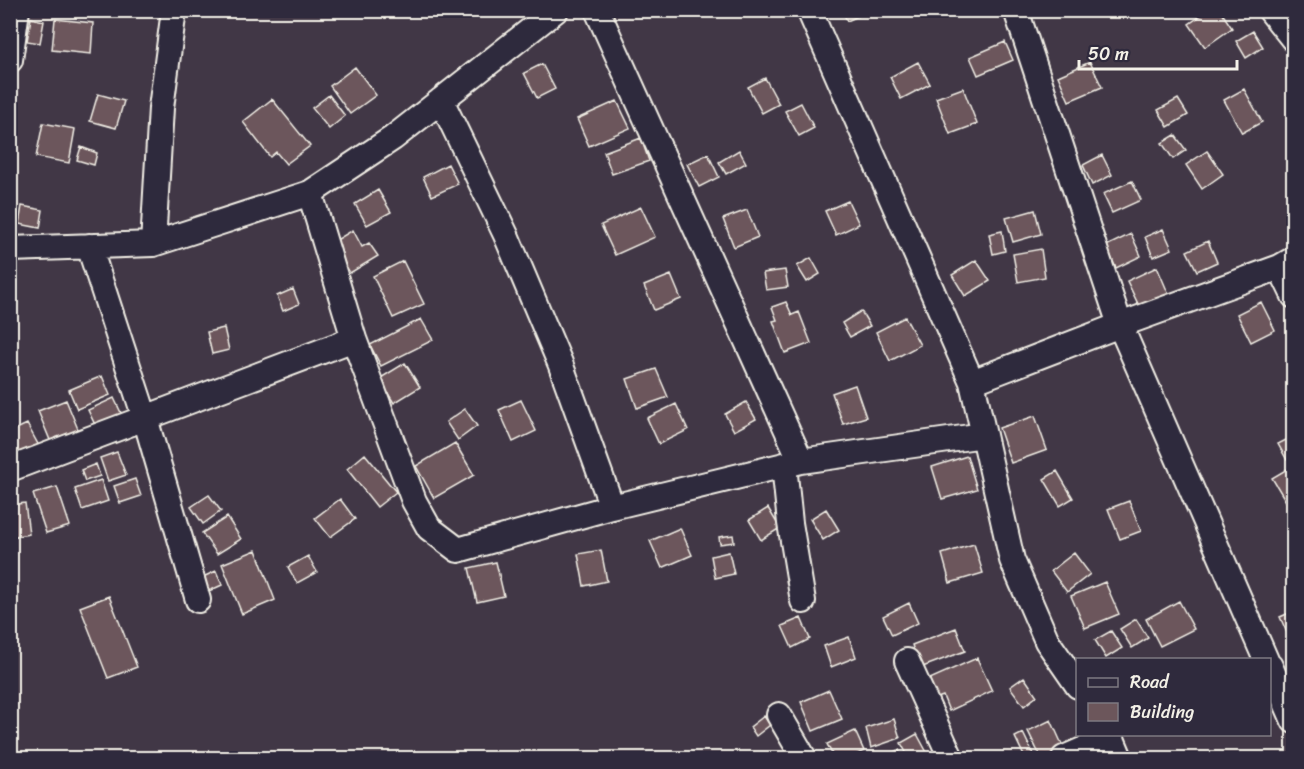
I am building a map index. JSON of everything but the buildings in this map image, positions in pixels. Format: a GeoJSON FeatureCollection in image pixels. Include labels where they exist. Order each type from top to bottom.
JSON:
{"type":"FeatureCollection","features":[{"type":"Feature","properties":{"kind":"street"},"geometry":{"type":"LineString","coordinates":[[10,60],[17,10]]}},
{"type":"Feature","properties":{"kind":"street"},"geometry":{"type":"LineString","coordinates":[[153,244],[161,108],[174,10]]}},
{"type":"Feature","properties":{"kind":"street"},"geometry":{"type":"LineString","coordinates":[[10,249],[153,244],[310,193],[393,138],[556,10]]}},
{"type":"Feature","properties":{"kind":"street"},"geometry":{"type":"LineString","coordinates":[[597,10],[793,463],[790,523],[802,601]]}},
{"type":"Feature","properties":{"kind":"street"},"geometry":{"type":"LineString","coordinates":[[808,10],[972,382],[1012,561],[1047,641],[1076,684]]}},
{"type":"Feature","properties":{"kind":"street"},"geometry":{"type":"LineString","coordinates":[[1016,10],[1120,325],[1265,658]]}},
{"type":"Feature","properties":{"kind":"street"},"geometry":{"type":"LineString","coordinates":[[1270,10],[1292,35]]}},
{"type":"Feature","properties":{"kind":"street"},"geometry":{"type":"LineString","coordinates":[[441,100],[506,235],[560,363],[612,507]]}},
{"type":"Feature","properties":{"kind":"street"},"geometry":{"type":"LineString","coordinates":[[310,193],[354,339],[414,501],[429,528],[458,550],[612,507],[793,463],[984,435]]}},
{"type":"Feature","properties":{"kind":"street"},"geometry":{"type":"LineString","coordinates":[[89,246],[145,418],[198,600]]}},
{"type":"Feature","properties":{"kind":"street"},"geometry":{"type":"LineString","coordinates":[[972,382],[1287,263],[1293,296]]}},
{"type":"Feature","properties":{"kind":"street"},"geometry":{"type":"LineString","coordinates":[[10,469],[354,339]]}},
{"type":"Feature","properties":{"kind":"street"},"geometry":{"type":"LineString","coordinates":[[907,661],[951,759]]}},
{"type":"Feature","properties":{"kind":"street"},"geometry":{"type":"LineString","coordinates":[[1271,671],[1293,721]]}},
{"type":"Feature","properties":{"kind":"street"},"geometry":{"type":"LineString","coordinates":[[779,715],[804,759]]}},
{"type":"Feature","properties":{"kind":"street"},"geometry":{"type":"LineString","coordinates":[[1064,759],[1114,743]]}}]}
